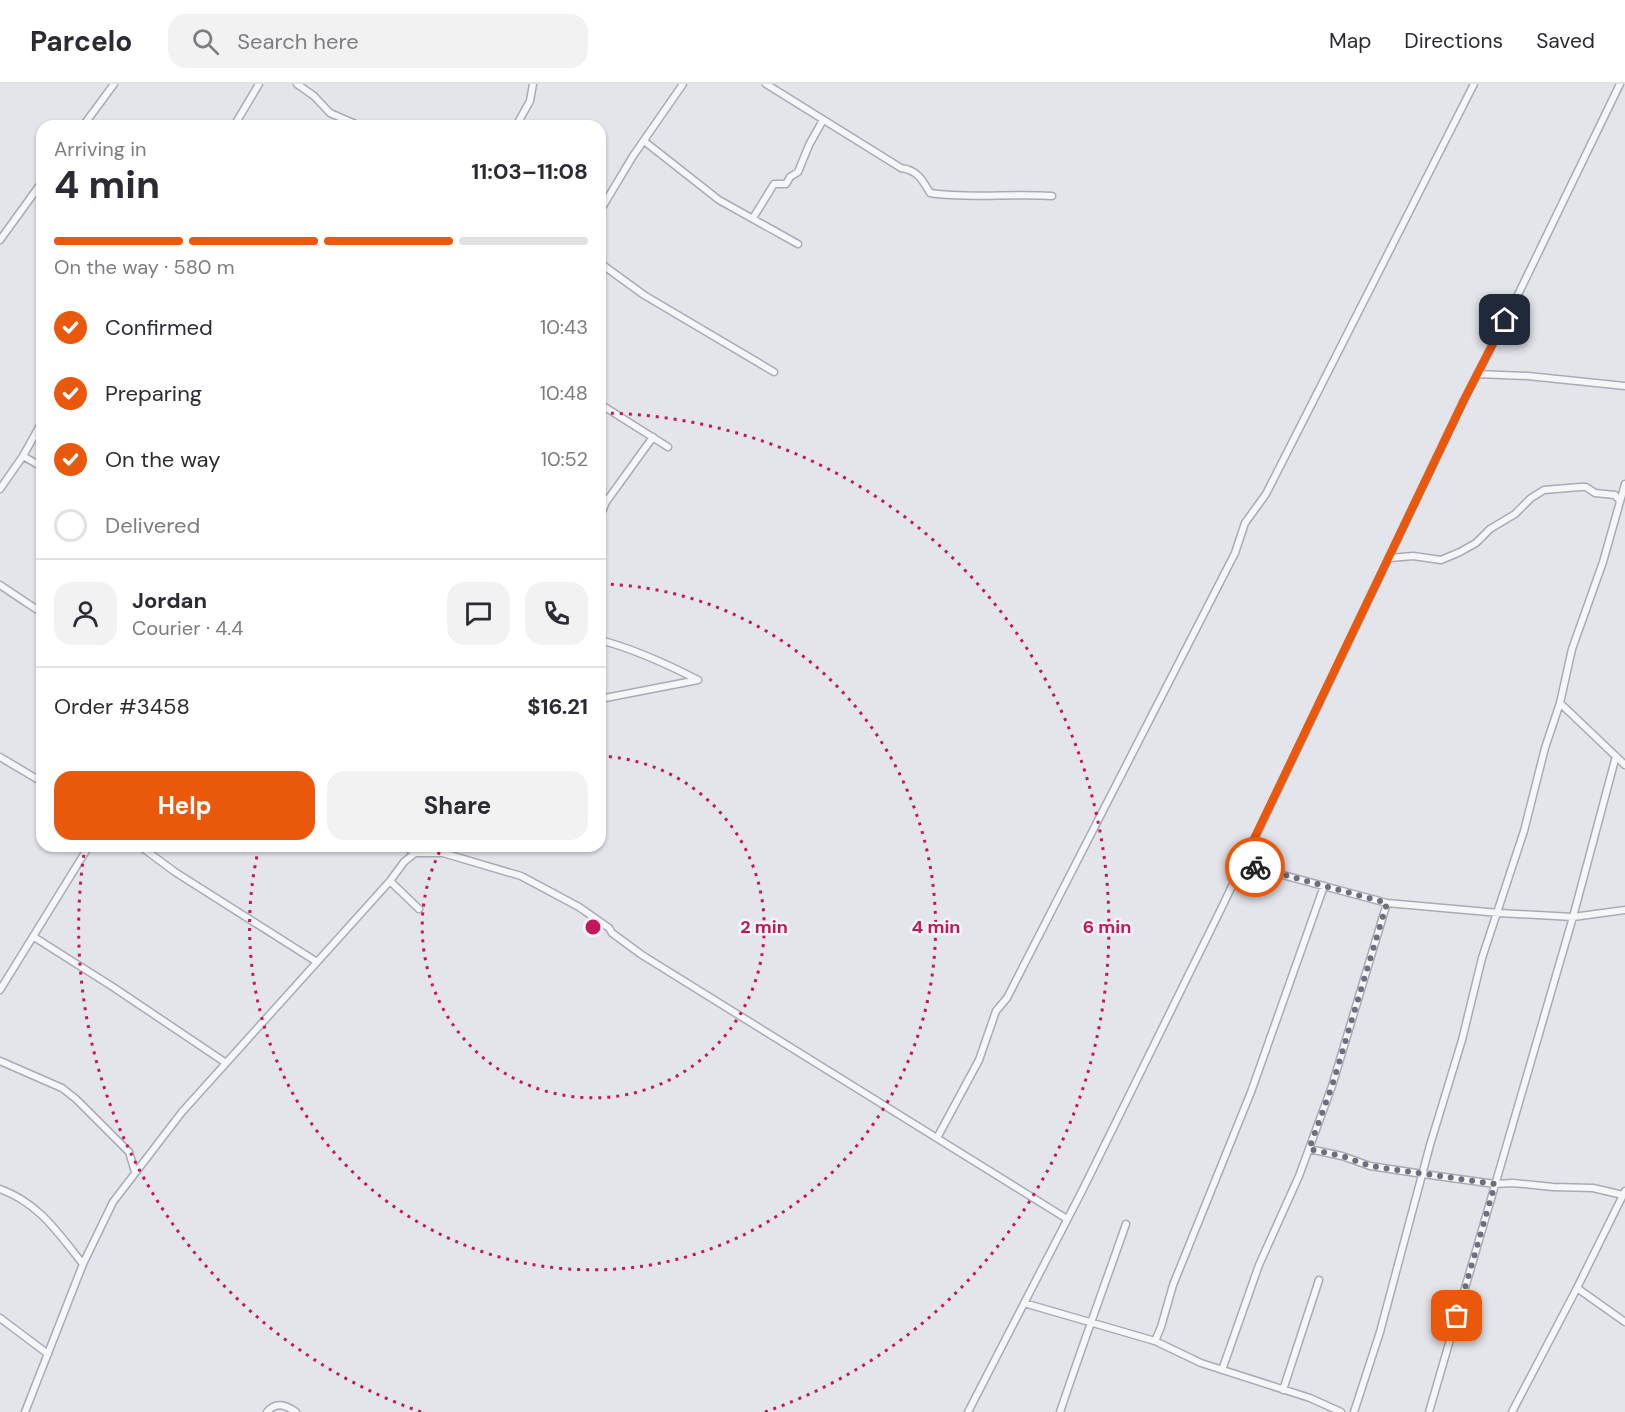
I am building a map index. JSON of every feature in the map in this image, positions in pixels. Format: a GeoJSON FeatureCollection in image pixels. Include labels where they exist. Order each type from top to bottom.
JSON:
{"type":"FeatureCollection","features":[{"type":"Feature","properties":{"kind":"street"},"geometry":{"type":"LineString","coordinates":[[87,120],[114,84]]}},
{"type":"Feature","properties":{"kind":"street"},"geometry":{"type":"LineString","coordinates":[[238,120],[259,84]]}},
{"type":"Feature","properties":{"kind":"street"},"geometry":{"type":"LineString","coordinates":[[297,84],[314,96],[330,113],[346,120]]}},
{"type":"Feature","properties":{"kind":"street"},"geometry":{"type":"LineString","coordinates":[[519,120],[530,101],[533,84]]}},
{"type":"Feature","properties":{"kind":"street"},"geometry":{"type":"LineString","coordinates":[[606,202],[633,156],[683,84]]}},
{"type":"Feature","properties":{"kind":"street"},"geometry":{"type":"LineString","coordinates":[[766,84],[901,168],[913,170],[930,193],[947,196],[1025,194],[1052,196]]}},
{"type":"Feature","properties":{"kind":"street"},"geometry":{"type":"LineString","coordinates":[[937,1138],[979,1060],[996,1011],[1007,998],[1235,553],[1245,523],[1266,494],[1474,84]]}},
{"type":"Feature","properties":{"kind":"street"},"geometry":{"type":"LineString","coordinates":[[968,1412],[1067,1219],[1242,864],[1477,374],[1620,84]]}},
{"type":"Feature","properties":{"kind":"street"},"geometry":{"type":"LineString","coordinates":[[753,218],[774,184],[786,184],[790,177],[798,172],[823,120]]}},
{"type":"Feature","properties":{"kind":"street"},"geometry":{"type":"LineString","coordinates":[[644,141],[719,200],[798,244]]}},
{"type":"Feature","properties":{"kind":"street"},"geometry":{"type":"LineString","coordinates":[[0,240],[36,189]]}},
{"type":"Feature","properties":{"kind":"street"},"geometry":{"type":"LineString","coordinates":[[606,267],[644,295],[774,372]]}},
{"type":"Feature","properties":{"kind":"street"},"geometry":{"type":"LineString","coordinates":[[1477,374],[1528,376],[1625,386]]}},
{"type":"Feature","properties":{"kind":"street"},"geometry":{"type":"LineString","coordinates":[[606,408],[668,447]]}},
{"type":"Feature","properties":{"kind":"street"},"geometry":{"type":"LineString","coordinates":[[0,489],[36,433]]}},
{"type":"Feature","properties":{"kind":"street"},"geometry":{"type":"LineString","coordinates":[[606,502],[653,437]]}},
{"type":"Feature","properties":{"kind":"street"},"geometry":{"type":"LineString","coordinates":[[23,456],[36,464]]}},
{"type":"Feature","properties":{"kind":"street"},"geometry":{"type":"LineString","coordinates":[[1354,1412],[1380,1332],[1462,1040],[1482,958],[1524,831],[1545,748],[1560,703],[1572,649],[1603,562],[1625,484]]}},
{"type":"Feature","properties":{"kind":"street"},"geometry":{"type":"LineString","coordinates":[[1390,558],[1413,556],[1441,560],[1460,552],[1476,543],[1490,529],[1544,490],[1586,487],[1595,493],[1616,495],[1620,501]]}},
{"type":"Feature","properties":{"kind":"street"},"geometry":{"type":"LineString","coordinates":[[0,585],[36,608]]}},
{"type":"Feature","properties":{"kind":"street"},"geometry":{"type":"LineString","coordinates":[[606,642],[659,660],[698,680],[606,698]]}},
{"type":"Feature","properties":{"kind":"street"},"geometry":{"type":"LineString","coordinates":[[1560,703],[1625,765]]}},
{"type":"Feature","properties":{"kind":"street"},"geometry":{"type":"LineString","coordinates":[[1429,1412],[1573,917],[1616,756]]}},
{"type":"Feature","properties":{"kind":"street"},"geometry":{"type":"LineString","coordinates":[[0,757],[36,778]]}},
{"type":"Feature","properties":{"kind":"street"},"geometry":{"type":"LineString","coordinates":[[0,990],[85,852]]}},
{"type":"Feature","properties":{"kind":"street"},"geometry":{"type":"LineString","coordinates":[[148,852],[175,872],[317,962]]}},
{"type":"Feature","properties":{"kind":"street"},"geometry":{"type":"LineString","coordinates":[[25,1412],[83,1264],[113,1202],[182,1112],[390,881],[404,862],[415,853],[443,853],[521,876],[548,889],[601,922],[642,955],[1067,1219]]}},
{"type":"Feature","properties":{"kind":"street"},"geometry":{"type":"LineString","coordinates":[[1242,864],[1387,903],[1573,917],[1625,910]]}},
{"type":"Feature","properties":{"kind":"street"},"geometry":{"type":"LineString","coordinates":[[390,881],[419,909]]}},
{"type":"Feature","properties":{"kind":"street"},"geometry":{"type":"LineString","coordinates":[[1155,1341],[1173,1285],[1251,1092],[1324,886]]}},
{"type":"Feature","properties":{"kind":"street"},"geometry":{"type":"LineString","coordinates":[[1222,1370],[1259,1265],[1299,1176],[1332,1086],[1387,903]]}},
{"type":"Feature","properties":{"kind":"street"},"geometry":{"type":"LineString","coordinates":[[34,936],[226,1063]]}},
{"type":"Feature","properties":{"kind":"street"},"geometry":{"type":"LineString","coordinates":[[1,1064],[62,1088],[76,1099],[129,1152],[135,1172]]}},
{"type":"Feature","properties":{"kind":"street"},"geometry":{"type":"LineString","coordinates":[[1309,1149],[1342,1156],[1370,1166],[1423,1174],[1495,1184],[1593,1188],[1624,1193],[1513,1411]]}},
{"type":"Feature","properties":{"kind":"street"},"geometry":{"type":"LineString","coordinates":[[0,1189],[32,1205],[83,1264]]}},
{"type":"Feature","properties":{"kind":"street"},"geometry":{"type":"LineString","coordinates":[[1060,1412],[1089,1323],[1099,1302],[1126,1224]]}},
{"type":"Feature","properties":{"kind":"street"},"geometry":{"type":"LineString","coordinates":[[1284,1390],[1319,1280]]}},
{"type":"Feature","properties":{"kind":"street"},"geometry":{"type":"LineString","coordinates":[[1577,1288],[1625,1322]]}},
{"type":"Feature","properties":{"kind":"street"},"geometry":{"type":"LineString","coordinates":[[1024,1303],[1155,1341],[1171,1350],[1222,1370],[1310,1398],[1341,1412]]}},
{"type":"Feature","properties":{"kind":"street"},"geometry":{"type":"LineString","coordinates":[[0,1318],[48,1354]]}},
{"type":"Feature","properties":{"kind":"street"},"geometry":{"type":"LineString","coordinates":[[267,1412],[280,1404],[287,1405],[296,1412]]}},
{"type":"Feature","properties":{"kind":"way so far"},"geometry":{"type":"LineString","coordinates":[[1255,867],[1387,903],[1332,1086],[1309,1149],[1342,1156],[1370,1166],[1495,1184],[1457,1316]]}},
{"type":"Feature","properties":{"kind":"route"},"geometry":{"type":"LineString","coordinates":[[1255,867],[1242,864],[1464,400],[1505,320]]}}]}
